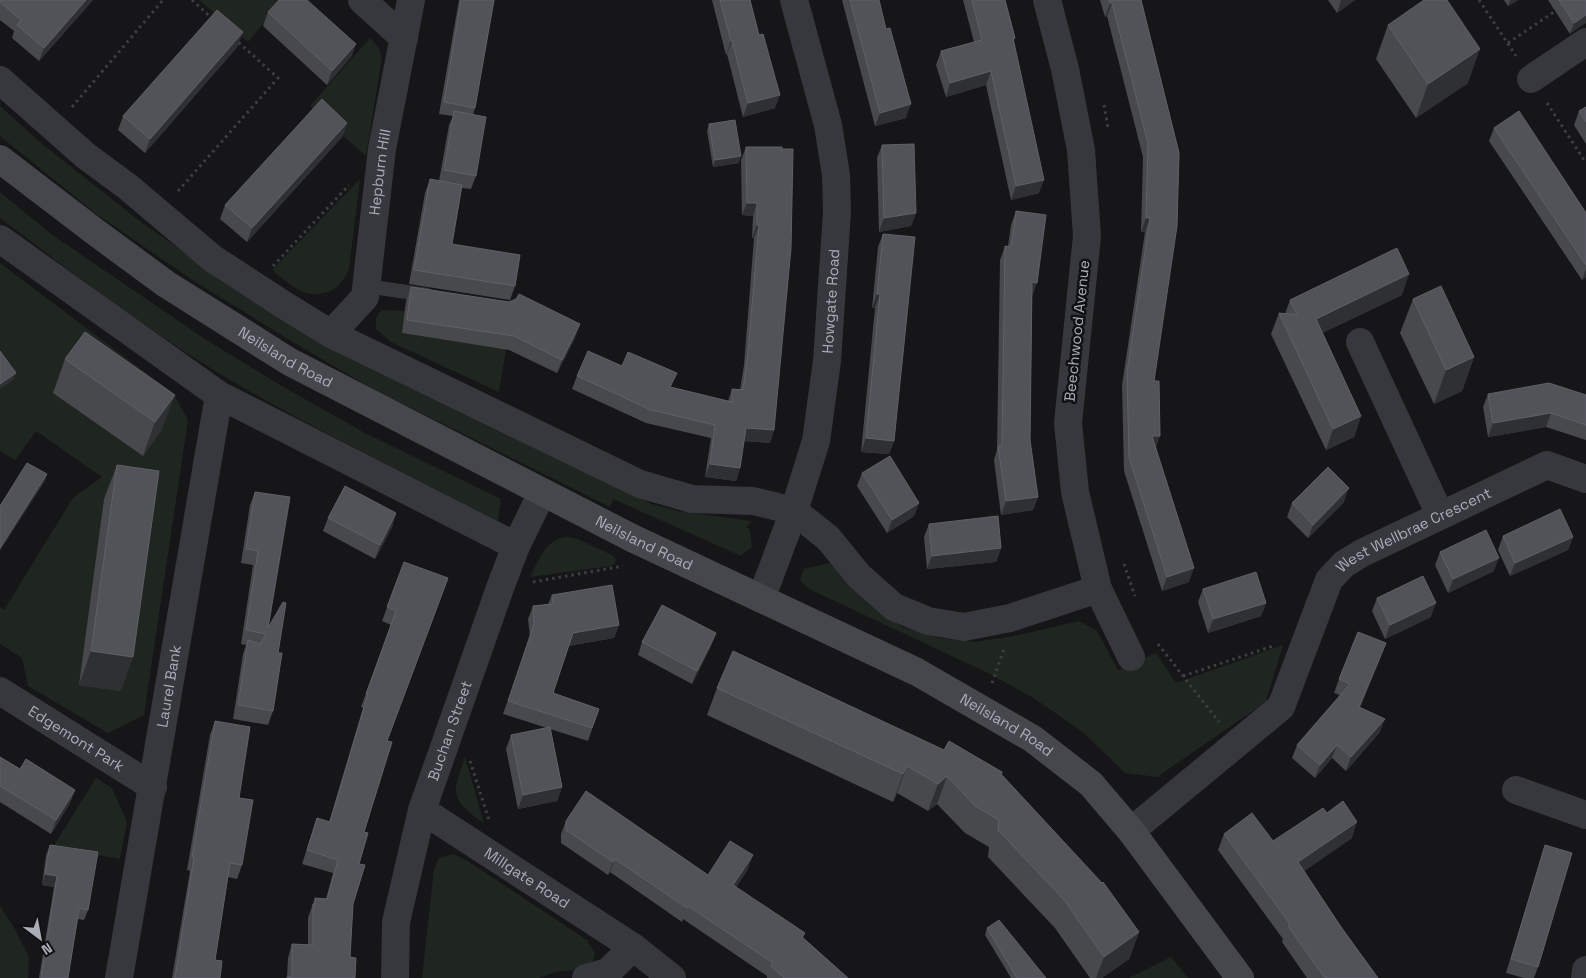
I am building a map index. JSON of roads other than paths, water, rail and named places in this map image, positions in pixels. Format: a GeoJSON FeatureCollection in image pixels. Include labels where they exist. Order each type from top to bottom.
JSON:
{"type":"FeatureCollection","features":[{"type":"Feature","properties":{"kind":"street"},"geometry":{"type":"LineString","coordinates":[[362,0],[404,38]]}},
{"type":"Feature","properties":{"kind":"street","name":"Hepburn Hill"},"geometry":{"type":"LineString","coordinates":[[331,334],[365,297],[382,150],[411,0]]}},
{"type":"Feature","properties":{"kind":"street","name":"Howgate Road"},"geometry":{"type":"LineString","coordinates":[[761,599],[794,511],[816,441],[827,361],[836,212],[836,176],[828,125],[794,0]]}},
{"type":"Feature","properties":{"kind":"street","name":"Beechwood Avenue"},"geometry":{"type":"LineString","coordinates":[[1047,0],[1065,69],[1081,150],[1087,236],[1068,423],[1074,492],[1098,589],[1131,656]]}},
{"type":"Feature","properties":{"kind":"street"},"geometry":{"type":"LineString","coordinates":[[1531,78],[1586,42]]}},
{"type":"Feature","properties":{"kind":"street"},"geometry":{"type":"LineString","coordinates":[[0,80],[86,156],[128,188],[212,258],[331,334],[640,484],[692,499],[753,501],[794,511],[828,538],[859,576],[894,607],[928,620],[964,627],[1016,616],[1098,589]]}},
{"type":"Feature","properties":{"kind":"street","name":"Neilsland Road"},"geometry":{"type":"LineString","coordinates":[[0,159],[166,284],[290,362],[542,493],[917,672],[1033,738],[1090,784],[1131,831],[1240,978]]}},
{"type":"Feature","properties":{"kind":"street"},"geometry":{"type":"LineString","coordinates":[[0,239],[219,395],[516,546]]}},
{"type":"Feature","properties":{"kind":"street"},"geometry":{"type":"LineString","coordinates":[[1360,342],[1440,515]]}},
{"type":"Feature","properties":{"kind":"street","name":"Laurel Bank"},"geometry":{"type":"LineString","coordinates":[[119,978],[219,395]]}},
{"type":"Feature","properties":{"kind":"street","name":"West Wellbrae Crescent"},"geometry":{"type":"LineString","coordinates":[[1131,831],[1281,707],[1329,580],[1344,564],[1362,553],[1546,465],[1586,479]]}},
{"type":"Feature","properties":{"kind":"street","name":"Buchan Street"},"geometry":{"type":"LineString","coordinates":[[395,978],[396,922],[422,810],[500,588],[516,546],[542,493]]}},
{"type":"Feature","properties":{"kind":"street","name":"Edgemont Park"},"geometry":{"type":"LineString","coordinates":[[0,690],[153,787]]}},
{"type":"Feature","properties":{"kind":"street"},"geometry":{"type":"LineString","coordinates":[[1516,790],[1586,815]]}},
{"type":"Feature","properties":{"kind":"street","name":"Millgate Road"},"geometry":{"type":"LineString","coordinates":[[422,810],[632,947],[672,978]]}},
{"type":"Feature","properties":{"kind":"street"},"geometry":{"type":"LineString","coordinates":[[586,978],[608,972],[632,947]]}},
{"type":"Feature","properties":{"kind":"street"},"geometry":{"type":"LineString","coordinates":[[1585,978],[1586,970]]}},
{"type":"Feature","properties":{"kind":"lane"},"geometry":{"type":"LineString","coordinates":[[366,286],[440,297]]}}]}
